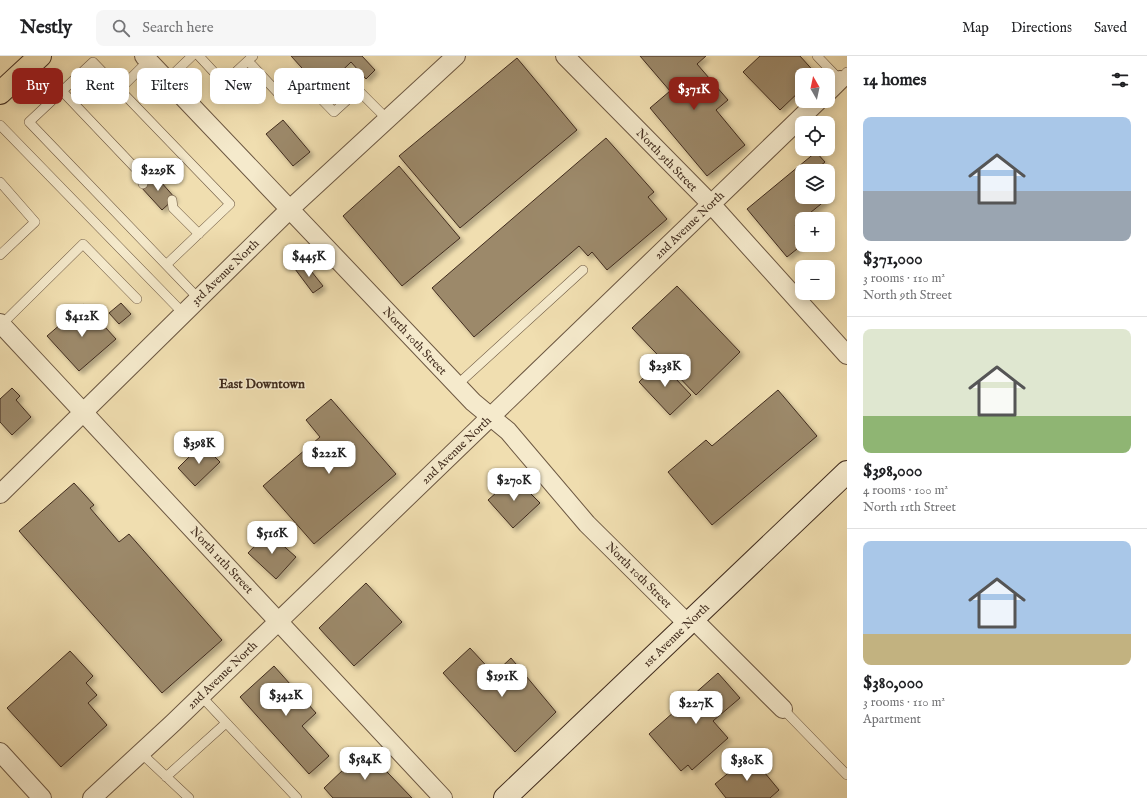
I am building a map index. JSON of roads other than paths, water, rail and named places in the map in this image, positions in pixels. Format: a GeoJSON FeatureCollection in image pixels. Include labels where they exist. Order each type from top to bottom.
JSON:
{"type":"FeatureCollection","features":[{"type":"Feature","properties":{"kind":"main road"},"geometry":{"type":"LineString","coordinates":[[0,92],[40,56]]}},
{"type":"Feature","properties":{"kind":"main road","name":"1st Avenue North"},"geometry":{"type":"LineString","coordinates":[[505,798],[847,472]]}},
{"type":"Feature","properties":{"kind":"street","name":"3rd Avenue North"},"geometry":{"type":"LineString","coordinates":[[0,494],[290,208],[456,56]]}},
{"type":"Feature","properties":{"kind":"street","name":"North 9th Street"},"geometry":{"type":"LineString","coordinates":[[566,56],[711,204],[847,355]]}},
{"type":"Feature","properties":{"kind":"street","name":"North 10th Street"},"geometry":{"type":"LineString","coordinates":[[146,58],[156,68]]}},
{"type":"Feature","properties":{"kind":"street","name":"North 10th Street"},"geometry":{"type":"LineString","coordinates":[[190,104],[473,402],[508,431],[587,524],[783,709]]}},
{"type":"Feature","properties":{"kind":"street","name":"2nd Avenue North"},"geometry":{"type":"LineString","coordinates":[[92,798],[201,696],[811,108]]}},
{"type":"Feature","properties":{"kind":"street","name":"North 11th Street"},"geometry":{"type":"LineString","coordinates":[[1,324],[443,798]]}},
{"type":"Feature","properties":{"kind":"street"},"geometry":{"type":"LineString","coordinates":[[0,752],[42,798]]}},
{"type":"Feature","properties":{"kind":"lane"},"geometry":{"type":"LineString","coordinates":[[180,68],[192,56]]}},
{"type":"Feature","properties":{"kind":"lane"},"geometry":{"type":"LineString","coordinates":[[199,56],[224,83],[250,58],[279,94],[299,76],[334,112],[358,90],[387,119]]}},
{"type":"Feature","properties":{"kind":"lane"},"geometry":{"type":"LineString","coordinates":[[817,56],[838,81]]}},
{"type":"Feature","properties":{"kind":"lane"},"geometry":{"type":"LineString","coordinates":[[129,78],[146,58]]}},
{"type":"Feature","properties":{"kind":"lane"},"geometry":{"type":"LineString","coordinates":[[87,68],[93,62],[99,68]]}},
{"type":"Feature","properties":{"kind":"lane"},"geometry":{"type":"LineString","coordinates":[[63,90],[71,83]]}},
{"type":"Feature","properties":{"kind":"lane"},"geometry":{"type":"LineString","coordinates":[[63,92],[140,172],[151,176]]}},
{"type":"Feature","properties":{"kind":"lane"},"geometry":{"type":"LineString","coordinates":[[129,98],[230,204],[167,264]]}},
{"type":"Feature","properties":{"kind":"lane"},"geometry":{"type":"LineString","coordinates":[[48,104],[29,122],[198,298]]}},
{"type":"Feature","properties":{"kind":"lane"},"geometry":{"type":"LineString","coordinates":[[0,125],[183,313]]}},
{"type":"Feature","properties":{"kind":"lane"},"geometry":{"type":"LineString","coordinates":[[140,172],[143,184]]}},
{"type":"Feature","properties":{"kind":"lane"},"geometry":{"type":"LineString","coordinates":[[0,182],[35,222],[0,255]]}},
{"type":"Feature","properties":{"kind":"lane"},"geometry":{"type":"LineString","coordinates":[[170,206],[199,234]]}},
{"type":"Feature","properties":{"kind":"lane"},"geometry":{"type":"LineString","coordinates":[[1,324],[83,244],[137,299]]}},
{"type":"Feature","properties":{"kind":"lane"},"geometry":{"type":"LineString","coordinates":[[457,385],[583,270]]}},
{"type":"Feature","properties":{"kind":"lane"},"geometry":{"type":"LineString","coordinates":[[201,696],[297,798]]}},
{"type":"Feature","properties":{"kind":"lane"},"geometry":{"type":"LineString","coordinates":[[783,709],[847,775]]}},
{"type":"Feature","properties":{"kind":"lane"},"geometry":{"type":"LineString","coordinates":[[166,777],[226,723]]}},
{"type":"Feature","properties":{"kind":"lane"},"geometry":{"type":"LineString","coordinates":[[141,753],[189,798]]}},
{"type":"Feature","properties":{"kind":"district","name":"East Downtown"},"geometry":{"type":"Point","coordinates":[262,383]}}]}
